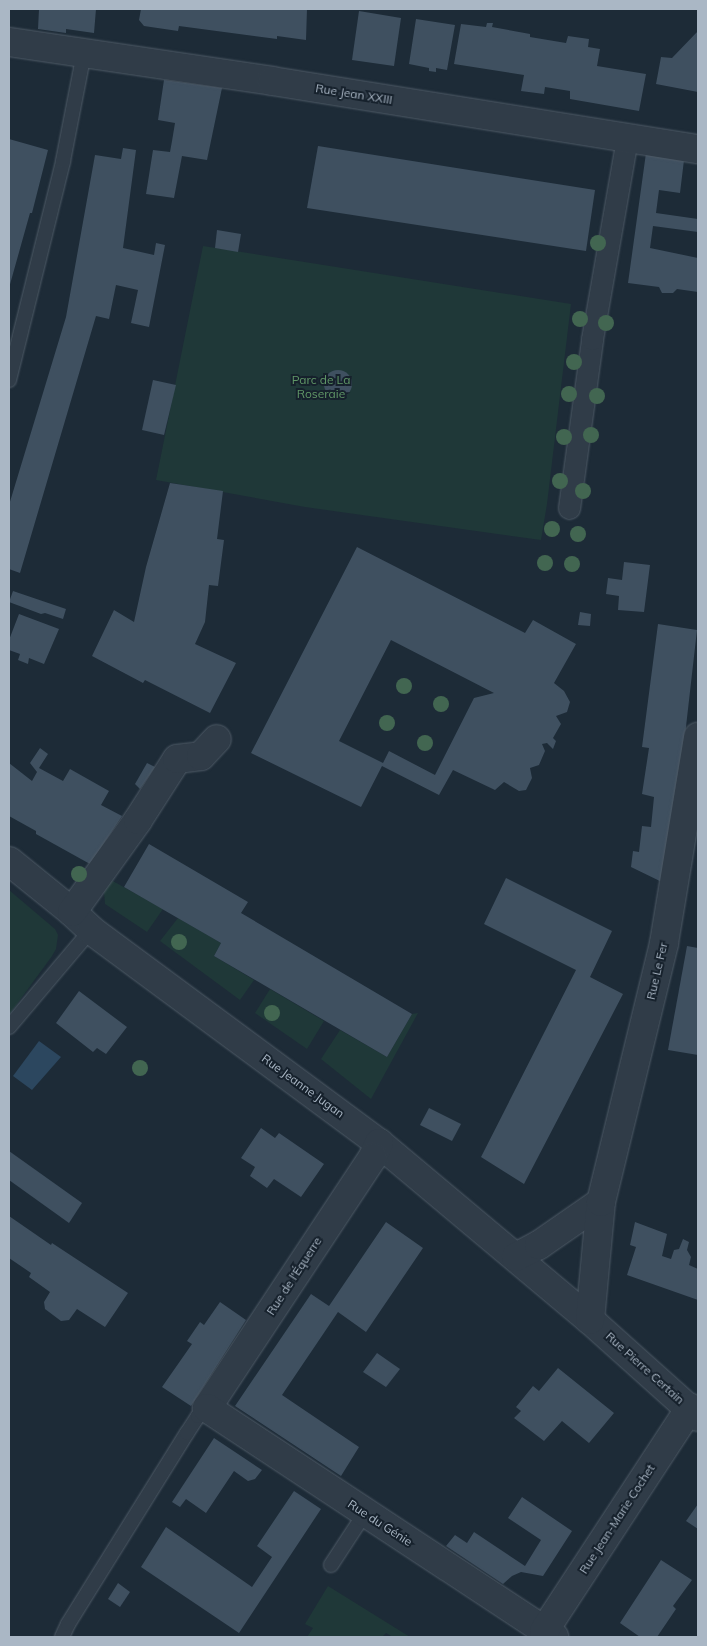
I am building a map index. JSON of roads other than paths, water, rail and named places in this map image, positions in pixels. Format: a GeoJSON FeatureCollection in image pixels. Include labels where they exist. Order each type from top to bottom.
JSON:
{"type":"FeatureCollection","features":[{"type":"Feature","properties":{"kind":"street","name":"Rue Jean XXIII"},"geometry":{"type":"LineString","coordinates":[[9,42],[560,126],[627,140],[698,149]]}},
{"type":"Feature","properties":{"kind":"street"},"geometry":{"type":"LineString","coordinates":[[569,508],[592,339],[627,140]]}},
{"type":"Feature","properties":{"kind":"street","name":"Rue Le Fer"},"geometry":{"type":"LineString","coordinates":[[590,1320],[601,1202],[664,943],[698,737]]}},
{"type":"Feature","properties":{"kind":"street"},"geometry":{"type":"LineString","coordinates":[[81,921],[138,820],[177,759],[201,756],[217,740]]}},
{"type":"Feature","properties":{"kind":"street","name":"Rue Jeanne Jugan"},"geometry":{"type":"LineString","coordinates":[[9,861],[81,921],[379,1143],[434,1187],[480,1230],[516,1257],[590,1320]]}},
{"type":"Feature","properties":{"kind":"street","name":"Rue de l'Équerre"},"geometry":{"type":"LineString","coordinates":[[207,1408],[373,1156],[379,1143]]}},
{"type":"Feature","properties":{"kind":"street"},"geometry":{"type":"LineString","coordinates":[[516,1257],[539,1245],[601,1202]]}},
{"type":"Feature","properties":{"kind":"street","name":"Rue Pierre Certain"},"geometry":{"type":"LineString","coordinates":[[590,1320],[694,1413]]}},
{"type":"Feature","properties":{"kind":"street","name":"Rue du Génie"},"geometry":{"type":"LineString","coordinates":[[207,1408],[546,1635]]}},
{"type":"Feature","properties":{"kind":"street","name":"Rue Jean-Marie Cochet"},"geometry":{"type":"LineString","coordinates":[[546,1635],[694,1413]]}},
{"type":"Feature","properties":{"kind":"lane"},"geometry":{"type":"LineString","coordinates":[[9,380],[63,161],[84,53]]}},
{"type":"Feature","properties":{"kind":"lane"},"geometry":{"type":"LineString","coordinates":[[9,1027],[81,921]]}},
{"type":"Feature","properties":{"kind":"lane"},"geometry":{"type":"LineString","coordinates":[[62,1637],[68,1624],[182,1441],[198,1416],[207,1408]]}},
{"type":"Feature","properties":{"kind":"lane"},"geometry":{"type":"LineString","coordinates":[[330,1565],[365,1513]]}},
{"type":"Feature","properties":{"kind":"water"},"geometry":{"type":"Polygon","coordinates":[[[39,1041],[61,1057],[32,1090],[13,1076],[39,1041]]]}},
{"type":"Feature","properties":{"kind":"park label","name":"Parc de La Roseraie"},"geometry":{"type":"Point","coordinates":[321,387]}}]}
